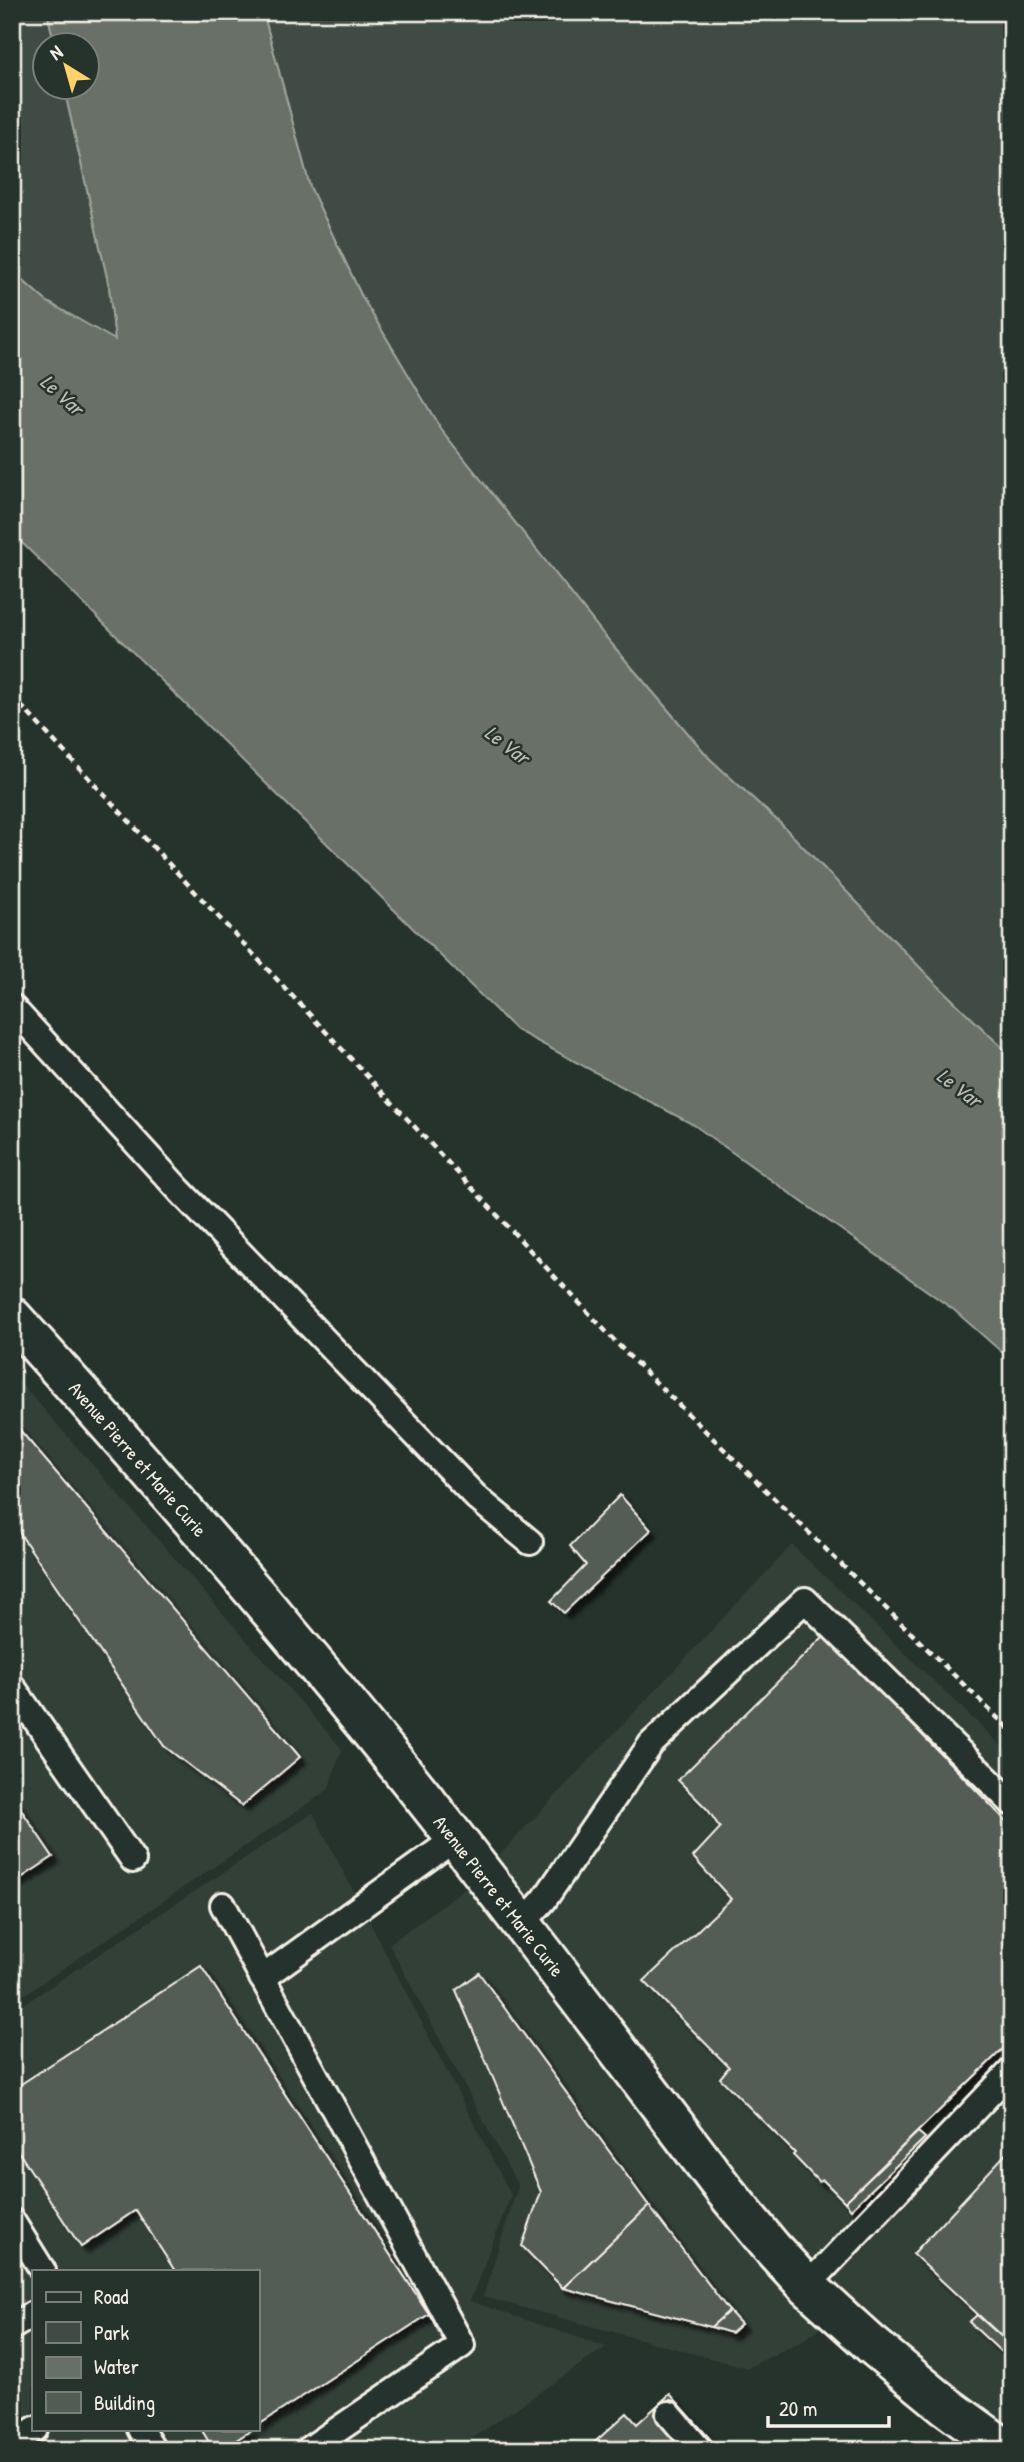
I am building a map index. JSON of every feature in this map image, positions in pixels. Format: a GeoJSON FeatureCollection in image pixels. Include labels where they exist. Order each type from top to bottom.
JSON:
{"type":"FeatureCollection","features":[{"type":"Feature","properties":{"kind":"main road","name":"Avenue Pierre et Marie Curie"},"geometry":{"type":"LineString","coordinates":[[12,1317],[105,1420],[361,1721],[456,1838],[725,2191],[772,2248],[807,2286],[871,2344],[989,2439],[1007,2450]]}},
{"type":"Feature","properties":{"kind":"lane"},"geometry":{"type":"LineString","coordinates":[[12,1007],[180,1191],[477,1498],[530,1542]]}},
{"type":"Feature","properties":{"kind":"lane"},"geometry":{"type":"LineString","coordinates":[[522,1924],[544,1900],[651,1744],[805,1600],[1012,1803]]}},
{"type":"Feature","properties":{"kind":"lane"},"geometry":{"type":"LineString","coordinates":[[12,1686],[133,1860]]}},
{"type":"Feature","properties":{"kind":"lane"},"geometry":{"type":"LineString","coordinates":[[262,1978],[456,1838]]}},
{"type":"Feature","properties":{"kind":"lane"},"geometry":{"type":"LineString","coordinates":[[223,1905],[462,2345],[308,2450]]}},
{"type":"Feature","properties":{"kind":"lane"},"geometry":{"type":"LineString","coordinates":[[807,2286],[1012,2070]]}},
{"type":"Feature","properties":{"kind":"lane"},"geometry":{"type":"LineString","coordinates":[[12,2221],[42,2270]]}},
{"type":"Feature","properties":{"kind":"lane"},"geometry":{"type":"LineString","coordinates":[[12,2326],[32,2315]]}},
{"type":"Feature","properties":{"kind":"lane"},"geometry":{"type":"LineString","coordinates":[[668,2414],[700,2450]]}},
{"type":"Feature","properties":{"kind":"lane"},"geometry":{"type":"LineString","coordinates":[[12,2444],[33,2430]]}},
{"type":"Feature","properties":{"kind":"lane"},"geometry":{"type":"LineString","coordinates":[[142,2430],[153,2450]]}},
{"type":"Feature","properties":{"kind":"path"},"geometry":{"type":"LineString","coordinates":[[12,696],[627,1354],[1012,1732]]}},
{"type":"Feature","properties":{"kind":"shaded area"},"geometry":{"type":"Polygon","coordinates":[[[12,1373],[342,1749],[328,1790],[12,2003],[12,1373]]]}},
{"type":"Feature","properties":{"kind":"shaded area"},"geometry":{"type":"Polygon","coordinates":[[[792,1545],[1012,1756],[1012,2427],[960,2390],[858,2303],[800,2342],[747,2368],[483,2297],[518,2186],[389,1944],[475,1881],[792,1545]]]}},
{"type":"Feature","properties":{"kind":"shaded area"},"geometry":{"type":"Polygon","coordinates":[[[313,1813],[511,2195],[470,2301],[606,2347],[455,2450],[12,2450],[12,2012],[313,1813]]]}},
{"type":"Feature","properties":{"kind":"green space"},"geometry":{"type":"Polygon","coordinates":[[[12,12],[47,12],[52,32],[32,32],[32,102],[67,102],[109,286],[115,341],[46,301],[12,271],[12,12]]]}},
{"type":"Feature","properties":{"kind":"green space"},"geometry":{"type":"Polygon","coordinates":[[[263,12],[1012,12],[1012,1057],[934,982],[782,825],[710,759],[604,635],[440,428],[362,297],[310,187],[263,12]]]}},
{"type":"Feature","properties":{"kind":"water","name":"Le Var"},"geometry":{"type":"Polygon","coordinates":[[[47,12],[263,12],[310,187],[362,297],[440,428],[604,635],[710,759],[782,825],[934,982],[1012,1057],[1012,1361],[954,1310],[694,1125],[516,1030],[12,533],[12,271],[46,301],[115,340],[109,286],[67,102],[102,102],[102,32],[52,32],[47,12]]]}},
{"type":"Feature","properties":{"kind":"building"},"geometry":{"type":"Polygon","coordinates":[[[12,1421],[300,1757],[242,1806],[164,1746],[12,1522],[12,1421]]]}},
{"type":"Feature","properties":{"kind":"building"},"geometry":{"type":"Polygon","coordinates":[[[620,1495],[651,1530],[564,1613],[551,1601],[586,1565],[570,1546],[620,1495]]]}},
{"type":"Feature","properties":{"kind":"building"},"geometry":{"type":"Polygon","coordinates":[[[825,1635],[1012,1827],[1012,2040],[845,2202],[823,2180],[819,2182],[793,2155],[795,2153],[720,2078],[729,2067],[644,1981],[731,1899],[693,1857],[720,1828],[708,1810],[678,1780],[825,1635]]]}},
{"type":"Feature","properties":{"kind":"building"},"geometry":{"type":"Polygon","coordinates":[[[12,1796],[53,1857],[12,1884],[12,1796]]]}},
{"type":"Feature","properties":{"kind":"building"},"geometry":{"type":"Polygon","coordinates":[[[201,1966],[429,2314],[259,2425],[259,2270],[174,2270],[136,2210],[81,2247],[12,2142],[12,2090],[201,1966]]]}},
{"type":"Feature","properties":{"kind":"building"},"geometry":{"type":"Polygon","coordinates":[[[479,1973],[649,2206],[563,2288],[522,2246],[541,2192],[456,1990],[479,1973]]]}},
{"type":"Feature","properties":{"kind":"building"},"geometry":{"type":"Polygon","coordinates":[[[918,2132],[925,2138],[851,2209],[845,2202],[918,2132]]]}},
{"type":"Feature","properties":{"kind":"building"},"geometry":{"type":"Polygon","coordinates":[[[1012,2147],[1012,2346],[913,2254],[1012,2147]]]}},
{"type":"Feature","properties":{"kind":"building"},"geometry":{"type":"Polygon","coordinates":[[[649,2206],[729,2311],[711,2327],[563,2288],[649,2206]]]}},
{"type":"Feature","properties":{"kind":"building"},"geometry":{"type":"Polygon","coordinates":[[[729,2311],[741,2324],[731,2333],[711,2327],[729,2311]]]}},
{"type":"Feature","properties":{"kind":"building"},"geometry":{"type":"Polygon","coordinates":[[[977,2315],[1012,2346],[1012,2362],[969,2322],[977,2315]]]}},
{"type":"Feature","properties":{"kind":"building"},"geometry":{"type":"Polygon","coordinates":[[[670,2394],[720,2450],[586,2450],[627,2413],[637,2424],[670,2394]]]}},
{"type":"Feature","properties":{"kind":"building"},"geometry":{"type":"Polygon","coordinates":[[[202,2430],[251,2430],[221,2450],[214,2450],[202,2430]]]}}]}
